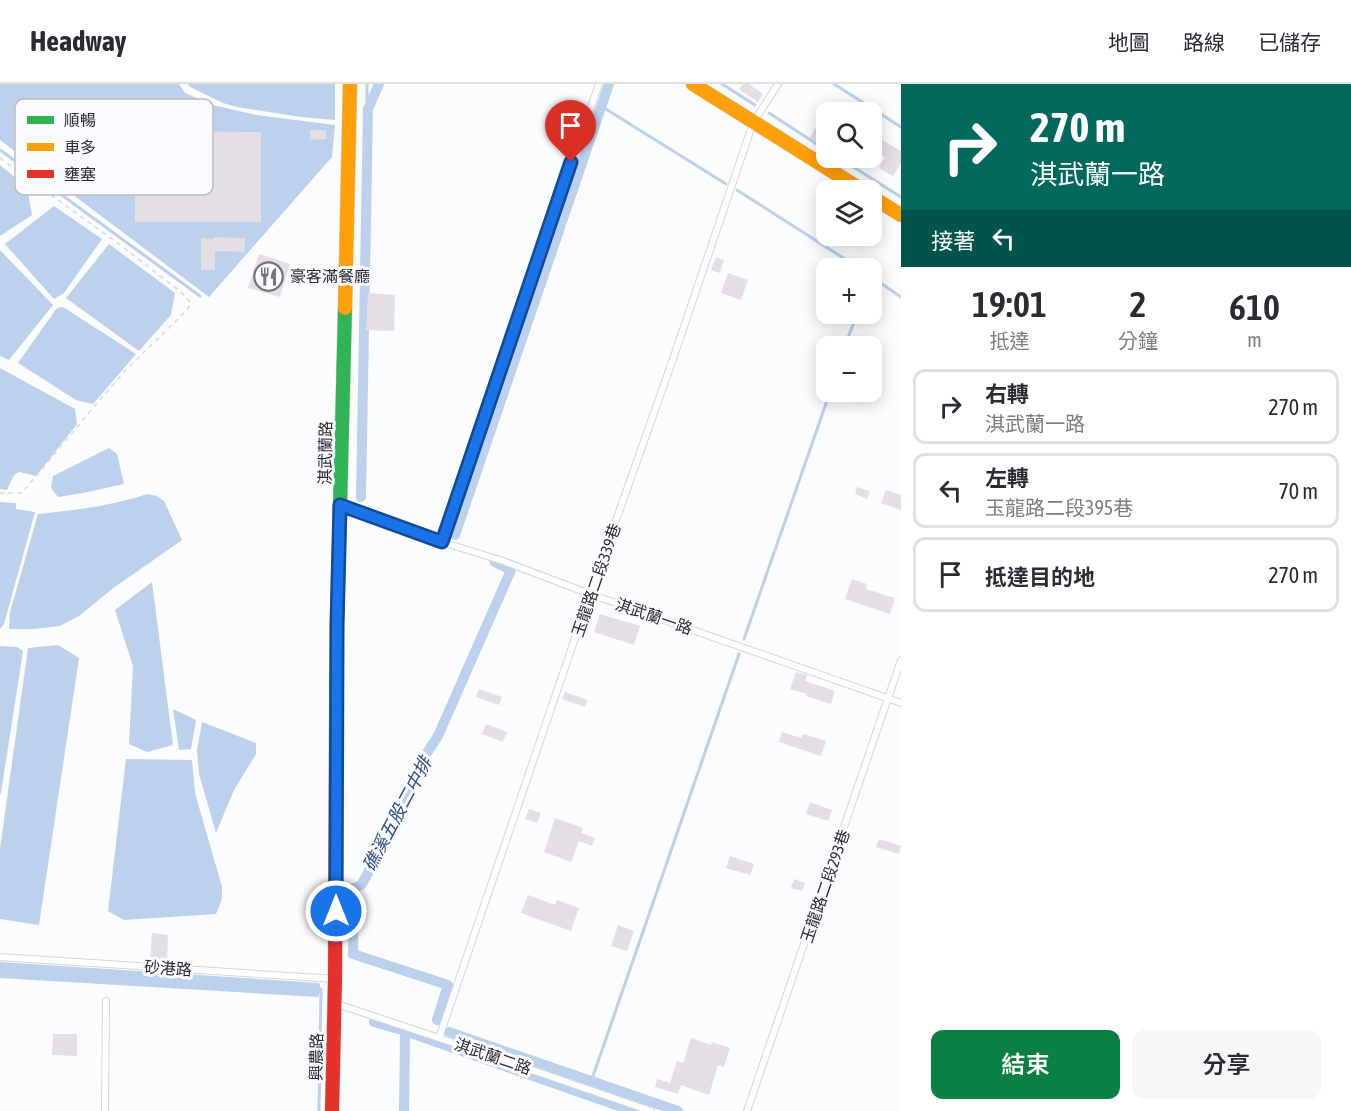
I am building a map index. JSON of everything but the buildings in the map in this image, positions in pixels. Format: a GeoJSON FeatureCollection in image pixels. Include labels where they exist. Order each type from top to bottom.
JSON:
{"type":"FeatureCollection","features":[{"type":"Feature","properties":{"kind":"street","name":"淇武蘭路"},"geometry":{"type":"LineString","coordinates":[[334,1003],[337,625],[350,84]]}},
{"type":"Feature","properties":{"kind":"street"},"geometry":{"type":"LineString","coordinates":[[693,84],[846,180]]}},
{"type":"Feature","properties":{"kind":"street"},"geometry":{"type":"LineString","coordinates":[[882,203],[901,215]]}},
{"type":"Feature","properties":{"kind":"street","name":"興農路"},"geometry":{"type":"LineString","coordinates":[[332,1111],[334,1003]]}},
{"type":"Feature","properties":{"kind":"lane"},"geometry":{"type":"LineString","coordinates":[[442,542],[599,84]]}},
{"type":"Feature","properties":{"kind":"lane","name":"玉龍路二段339巷"},"geometry":{"type":"LineString","coordinates":[[439,1038],[753,123],[778,84]]}},
{"type":"Feature","properties":{"kind":"lane","name":"淇武蘭一路"},"geometry":{"type":"LineString","coordinates":[[340,505],[374,519],[503,561],[590,594],[901,703]]}},
{"type":"Feature","properties":{"kind":"lane","name":"玉龍路二段293巷"},"geometry":{"type":"LineString","coordinates":[[747,1111],[901,660]]}},
{"type":"Feature","properties":{"kind":"lane","name":"砂港路"},"geometry":{"type":"LineString","coordinates":[[0,957],[335,979]]}},
{"type":"Feature","properties":{"kind":"lane"},"geometry":{"type":"LineString","coordinates":[[105,1111],[106,1001]]}},
{"type":"Feature","properties":{"kind":"lane","name":"淇武蘭二路"},"geometry":{"type":"LineString","coordinates":[[334,1003],[651,1111]]}},
{"type":"Feature","properties":{"kind":"path"},"geometry":{"type":"LineString","coordinates":[[0,158],[15,169]]}},
{"type":"Feature","properties":{"kind":"path"},"geometry":{"type":"LineString","coordinates":[[0,493],[22,494],[125,370],[187,310],[191,303],[181,292],[119,244],[51,195]]}},
{"type":"Feature","properties":{"kind":"water"},"geometry":{"type":"Polygon","coordinates":[[[0,84],[179,84],[185,93],[199,99],[15,99],[15,151],[0,140],[0,84]]]}},
{"type":"Feature","properties":{"kind":"water"},"geometry":{"type":"Polygon","coordinates":[[[188,84],[335,84],[335,120],[237,107],[223,103],[188,84]]]}},
{"type":"Feature","properties":{"kind":"water"},"geometry":{"type":"Polygon","coordinates":[[[213,105],[256,115],[335,125],[332,157],[209,297],[73,195],[213,195],[213,105]]]}},
{"type":"Feature","properties":{"kind":"water"},"geometry":{"type":"Polygon","coordinates":[[[0,165],[15,177],[15,195],[28,195],[32,215],[0,236],[0,165]]]}},
{"type":"Feature","properties":{"kind":"water"},"geometry":{"type":"Polygon","coordinates":[[[54,206],[102,239],[64,293],[54,299],[5,244],[54,206]]]}},
{"type":"Feature","properties":{"kind":"water"},"geometry":{"type":"Polygon","coordinates":[[[109,244],[175,293],[171,315],[139,351],[66,298],[109,244]]]}},
{"type":"Feature","properties":{"kind":"water"},"geometry":{"type":"Polygon","coordinates":[[[0,250],[53,305],[9,360],[0,356],[0,250]]]}},
{"type":"Feature","properties":{"kind":"water"},"geometry":{"type":"Polygon","coordinates":[[[63,307],[136,354],[93,404],[76,400],[18,363],[57,308],[63,307]]]}},
{"type":"Feature","properties":{"kind":"water"},"geometry":{"type":"Polygon","coordinates":[[[0,368],[75,409],[77,424],[36,476],[19,472],[14,475],[7,490],[0,489],[0,368]]]}},
{"type":"Feature","properties":{"kind":"water"},"geometry":{"type":"Polygon","coordinates":[[[109,448],[117,454],[124,484],[58,497],[51,488],[53,476],[109,448]]]}},
{"type":"Feature","properties":{"kind":"water"},"geometry":{"type":"Polygon","coordinates":[[[147,494],[157,496],[164,501],[182,540],[112,589],[79,616],[60,626],[9,629],[10,612],[38,514],[107,505],[147,494]]]}},
{"type":"Feature","properties":{"kind":"water"},"geometry":{"type":"Polygon","coordinates":[[[0,502],[16,503],[16,509],[35,512],[4,624],[0,629],[0,502]]]}},
{"type":"Feature","properties":{"kind":"water"},"geometry":{"type":"Polygon","coordinates":[[[152,582],[173,745],[147,752],[129,744],[133,666],[115,610],[152,582]]]}},
{"type":"Feature","properties":{"kind":"water"},"geometry":{"type":"Polygon","coordinates":[[[58,645],[79,658],[39,925],[0,919],[0,849],[28,648],[58,645]]]}},
{"type":"Feature","properties":{"kind":"water"},"geometry":{"type":"Polygon","coordinates":[[[0,646],[17,647],[23,651],[0,794],[0,646]]]}},
{"type":"Feature","properties":{"kind":"water"},"geometry":{"type":"Polygon","coordinates":[[[173,709],[196,720],[191,749],[179,750],[173,709]]]}},
{"type":"Feature","properties":{"kind":"water"},"geometry":{"type":"Polygon","coordinates":[[[202,722],[256,743],[256,754],[234,790],[216,833],[199,774],[197,750],[202,722]]]}},
{"type":"Feature","properties":{"kind":"water"},"geometry":{"type":"Polygon","coordinates":[[[126,759],[192,760],[195,793],[222,887],[222,899],[216,914],[124,920],[108,911],[126,759]]]}},
{"type":"Feature","properties":{"kind":"water"},"geometry":{"type":"Polygon","coordinates":[[[0,962],[319,983],[321,989],[318,997],[0,978],[0,962]]]}},
{"type":"Feature","properties":{"kind":"waterway"},"geometry":{"type":"LineString","coordinates":[[367,84],[368,109]]}},
{"type":"Feature","properties":{"kind":"waterway"},"geometry":{"type":"LineString","coordinates":[[361,497],[368,109],[379,84]]}},
{"type":"Feature","properties":{"kind":"waterway"},"geometry":{"type":"LineString","coordinates":[[455,535],[609,84]]}},
{"type":"Feature","properties":{"kind":"waterway"},"geometry":{"type":"LineString","coordinates":[[722,84],[755,105]]}},
{"type":"Feature","properties":{"kind":"waterway"},"geometry":{"type":"LineString","coordinates":[[834,84],[901,127]]}},
{"type":"Feature","properties":{"kind":"waterway"},"geometry":{"type":"LineString","coordinates":[[601,106],[726,184]]}},
{"type":"Feature","properties":{"kind":"waterway"},"geometry":{"type":"LineString","coordinates":[[769,113],[816,144]]}},
{"type":"Feature","properties":{"kind":"waterway"},"geometry":{"type":"LineString","coordinates":[[0,150],[15,161]]}},
{"type":"Feature","properties":{"kind":"waterway"},"geometry":{"type":"LineString","coordinates":[[855,168],[901,197]]}},
{"type":"Feature","properties":{"kind":"waterway"},"geometry":{"type":"LineString","coordinates":[[737,190],[843,258]]}},
{"type":"Feature","properties":{"kind":"waterway"},"geometry":{"type":"LineString","coordinates":[[62,195],[200,296]]}},
{"type":"Feature","properties":{"kind":"waterway"},"geometry":{"type":"LineString","coordinates":[[882,284],[901,297]]}},
{"type":"Feature","properties":{"kind":"waterway"},"geometry":{"type":"LineString","coordinates":[[849,336],[853,324]]}},
{"type":"Feature","properties":{"kind":"waterway"},"geometry":{"type":"LineString","coordinates":[[744,639],[827,402]]}},
{"type":"Feature","properties":{"kind":"waterway","name":"礁溪五股二中排"},"geometry":{"type":"LineString","coordinates":[[437,1020],[448,985],[353,954],[354,888],[361,885],[366,877],[423,759],[438,736],[511,570],[495,562]]}},
{"type":"Feature","properties":{"kind":"waterway"},"geometry":{"type":"LineString","coordinates":[[591,1082],[739,654]]}},
{"type":"Feature","properties":{"kind":"waterway"},"geometry":{"type":"LineString","coordinates":[[319,1111],[321,989]]}},
{"type":"Feature","properties":{"kind":"waterway"},"geometry":{"type":"LineString","coordinates":[[374,1022],[405,1031],[404,1111]]}},
{"type":"Feature","properties":{"kind":"waterway"},"geometry":{"type":"LineString","coordinates":[[405,1031],[633,1111]]}},
{"type":"Feature","properties":{"kind":"waterway","name":"礁溪五股二中排"},"geometry":{"type":"LineString","coordinates":[[449,1032],[678,1111]]}},
{"type":"Feature","properties":{"kind":"traffic: fast"},"geometry":{"type":"LineString","coordinates":[[336,743],[345,308]]}},
{"type":"Feature","properties":{"kind":"traffic: slow"},"geometry":{"type":"LineString","coordinates":[[345,308],[350,84]]}},
{"type":"Feature","properties":{"kind":"traffic: slow"},"geometry":{"type":"LineString","coordinates":[[693,84],[846,180]]}},
{"type":"Feature","properties":{"kind":"traffic: slow"},"geometry":{"type":"LineString","coordinates":[[882,203],[901,215]]}},
{"type":"Feature","properties":{"kind":"traffic: jam"},"geometry":{"type":"LineString","coordinates":[[332,1111],[336,743]]}},
{"type":"Feature","properties":{"kind":"place","name":"豪客滿餐廳"},"geometry":{"type":"Point","coordinates":[269,276]}},
{"type":"Feature","properties":{"kind":"route"},"geometry":{"type":"LineString","coordinates":[[336,911],[337,625],[340,505],[442,542],[571,162]]}}]}
